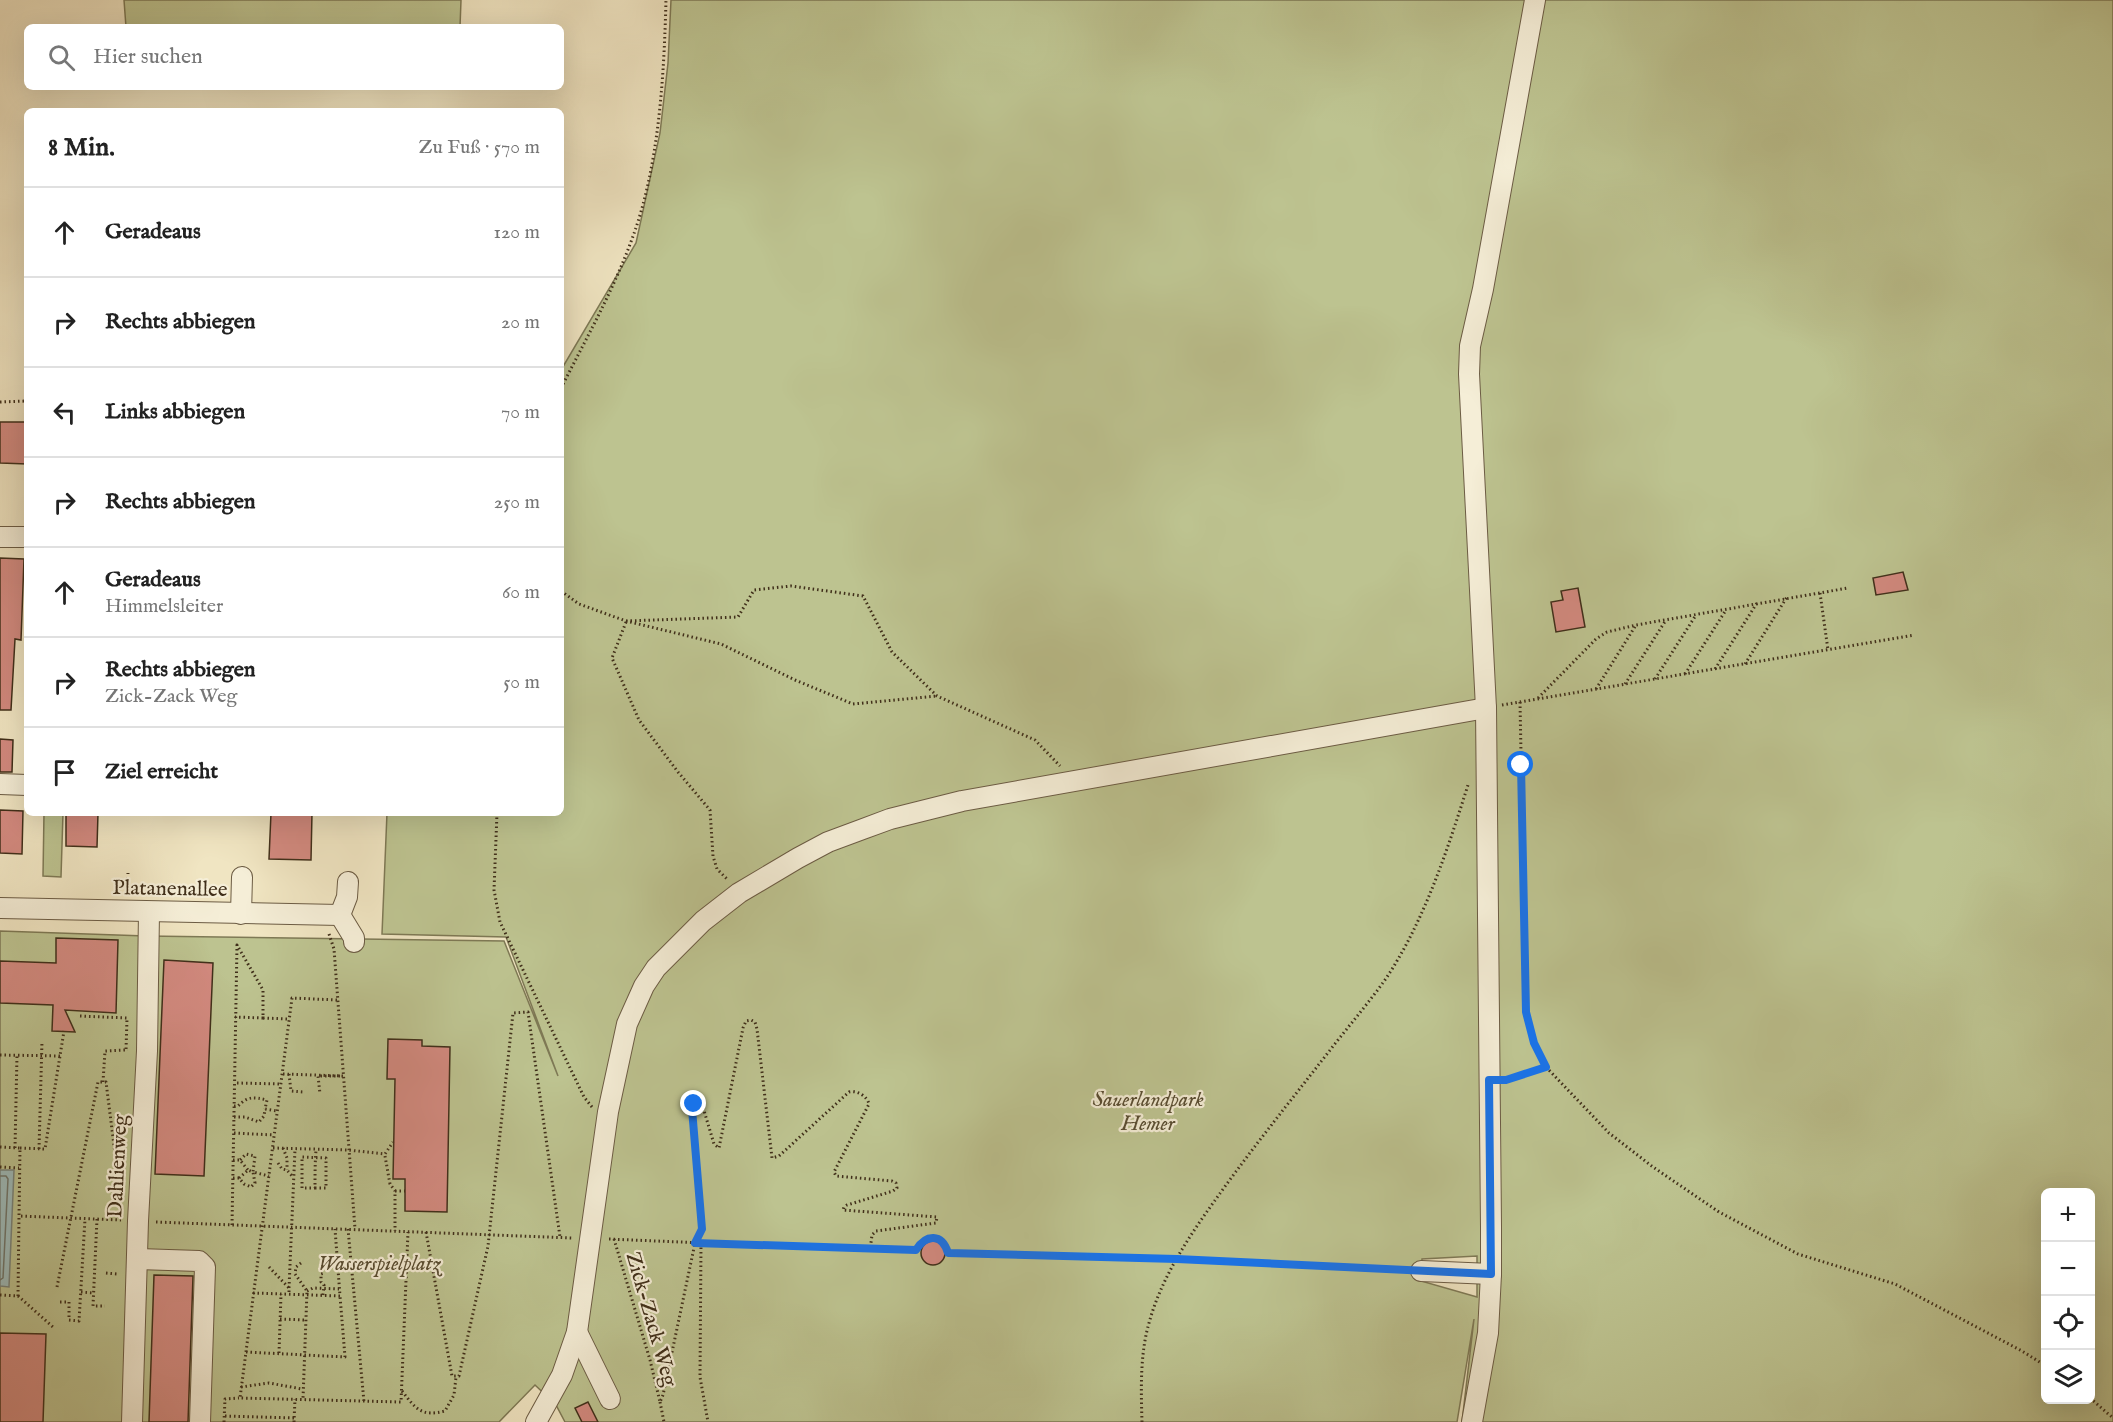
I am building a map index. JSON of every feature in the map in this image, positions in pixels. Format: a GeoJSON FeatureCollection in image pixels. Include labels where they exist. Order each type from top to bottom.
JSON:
{"type":"FeatureCollection","features":[{"type":"Feature","properties":{"kind":"street"},"geometry":{"type":"LineString","coordinates":[[1472,1422],[1488,1334],[1491,1274],[1486,708],[1469,396],[1470,346],[1483,289],[1535,0]]}},
{"type":"Feature","properties":{"kind":"street"},"geometry":{"type":"LineString","coordinates":[[0,537],[24,537]]}},
{"type":"Feature","properties":{"kind":"street"},"geometry":{"type":"LineString","coordinates":[[537,1421],[562,1374],[577,1332],[608,1112],[627,1024],[644,986],[656,968],[703,921],[739,893],[828,843],[890,819],[962,801],[1486,708]]}},
{"type":"Feature","properties":{"kind":"street"},"geometry":{"type":"LineString","coordinates":[[0,784],[24,785]]}},
{"type":"Feature","properties":{"kind":"street"},"geometry":{"type":"LineString","coordinates":[[241,914],[242,878]]}},
{"type":"Feature","properties":{"kind":"street"},"geometry":{"type":"LineString","coordinates":[[348,882],[347,897],[332,915],[354,938],[354,942]]}},
{"type":"Feature","properties":{"kind":"street","name":"Platanenallee"},"geometry":{"type":"LineString","coordinates":[[0,908],[332,915]]}},
{"type":"Feature","properties":{"kind":"street","name":"Dahlienweg"},"geometry":{"type":"LineString","coordinates":[[132,1422],[138,1221],[147,1051],[149,912]]}},
{"type":"Feature","properties":{"kind":"street"},"geometry":{"type":"LineString","coordinates":[[138,1259],[199,1261],[205,1267],[200,1422]]}},
{"type":"Feature","properties":{"kind":"street"},"geometry":{"type":"LineString","coordinates":[[1421,1271],[1491,1274]]}},
{"type":"Feature","properties":{"kind":"street"},"geometry":{"type":"LineString","coordinates":[[577,1332],[610,1399]]}},
{"type":"Feature","properties":{"kind":"path"},"geometry":{"type":"LineString","coordinates":[[564,382],[610,293],[633,239],[643,203],[664,71],[666,0]]}},
{"type":"Feature","properties":{"kind":"path"},"geometry":{"type":"LineString","coordinates":[[0,402],[24,401]]}},
{"type":"Feature","properties":{"kind":"path"},"geometry":{"type":"LineString","coordinates":[[626,621],[738,617],[754,590],[791,586],[863,596],[892,652],[937,696],[1035,740],[1057,761],[1071,782]]}},
{"type":"Feature","properties":{"kind":"path"},"geometry":{"type":"LineString","coordinates":[[1537,699],[1596,639],[1606,632],[1787,597],[1848,588]]}},
{"type":"Feature","properties":{"kind":"path"},"geometry":{"type":"LineString","coordinates":[[564,593],[579,604],[626,621],[721,644],[795,680],[853,704],[937,696]]}},
{"type":"Feature","properties":{"kind":"path"},"geometry":{"type":"LineString","coordinates":[[1820,593],[1828,650]]}},
{"type":"Feature","properties":{"kind":"path"},"geometry":{"type":"LineString","coordinates":[[1745,664],[1787,597]]}},
{"type":"Feature","properties":{"kind":"path"},"geometry":{"type":"LineString","coordinates":[[1715,669],[1757,603]]}},
{"type":"Feature","properties":{"kind":"path"},"geometry":{"type":"LineString","coordinates":[[1685,674],[1727,609]]}},
{"type":"Feature","properties":{"kind":"path"},"geometry":{"type":"LineString","coordinates":[[1655,679],[1696,614]]}},
{"type":"Feature","properties":{"kind":"path"},"geometry":{"type":"LineString","coordinates":[[1625,684],[1666,620]]}},
{"type":"Feature","properties":{"kind":"path"},"geometry":{"type":"LineString","coordinates":[[626,621],[612,658],[639,720],[678,772],[711,810],[713,856],[717,869],[739,893]]}},
{"type":"Feature","properties":{"kind":"path"},"geometry":{"type":"LineString","coordinates":[[1596,689],[1636,625]]}},
{"type":"Feature","properties":{"kind":"path"},"geometry":{"type":"LineString","coordinates":[[1486,708],[1914,635]]}},
{"type":"Feature","properties":{"kind":"path"},"geometry":{"type":"LineString","coordinates":[[1520,702],[1526,1012],[1534,1043],[1546,1067],[1609,1133],[1653,1167],[1719,1212],[1798,1254],[1894,1284],[2022,1350],[2041,1363]]}},
{"type":"Feature","properties":{"kind":"path"},"geometry":{"type":"LineString","coordinates":[[496,816],[494,890],[500,922],[584,1097]]}},
{"type":"Feature","properties":{"kind":"path"},"geometry":{"type":"LineString","coordinates":[[1142,1422],[1143,1359],[1146,1335],[1158,1299],[1177,1259],[1198,1224],[1233,1176],[1387,976],[1419,919],[1455,827]]}},
{"type":"Feature","properties":{"kind":"path"},"geometry":{"type":"LineString","coordinates":[[332,915],[355,1229]]}},
{"type":"Feature","properties":{"kind":"path"},"geometry":{"type":"LineString","coordinates":[[232,1225],[237,945],[263,990],[263,1018]]}},
{"type":"Feature","properties":{"kind":"path"},"geometry":{"type":"LineString","coordinates":[[240,1398],[292,998],[337,1000]]}},
{"type":"Feature","properties":{"kind":"path"},"geometry":{"type":"LineString","coordinates":[[401,1390],[412,1404],[422,1412],[431,1414],[445,1411],[454,1395],[456,1376],[459,1376],[490,1235],[513,1013],[528,1012],[560,1238]]}},
{"type":"Feature","properties":{"kind":"path"},"geometry":{"type":"LineString","coordinates":[[80,1016],[127,1018],[126,1050]]}},
{"type":"Feature","properties":{"kind":"path"},"geometry":{"type":"LineString","coordinates":[[235,1017],[288,1019]]}},
{"type":"Feature","properties":{"kind":"path","name":"Zick-Zack Weg"},"geometry":{"type":"LineString","coordinates":[[660,1402],[695,1243],[702,1229],[693,1106],[698,1102],[702,1104],[714,1144],[719,1148],[746,1022],[751,1020],[755,1022],[757,1029],[772,1158],[779,1156],[849,1092],[857,1092],[867,1099],[869,1104],[834,1175],[892,1181],[896,1182],[897,1188],[844,1206],[843,1210],[937,1217],[936,1223],[876,1231],[872,1235],[870,1250]]}},
{"type":"Feature","properties":{"kind":"path"},"geometry":{"type":"LineString","coordinates":[[0,1147],[45,1149],[64,1031]]}},
{"type":"Feature","properties":{"kind":"path"},"geometry":{"type":"LineString","coordinates":[[39,1149],[42,1041]]}},
{"type":"Feature","properties":{"kind":"path"},"geometry":{"type":"LineString","coordinates":[[121,1197],[106,1083],[103,1082],[105,1051],[147,1051]]}},
{"type":"Feature","properties":{"kind":"path"},"geometry":{"type":"LineString","coordinates":[[0,1055],[61,1056]]}},
{"type":"Feature","properties":{"kind":"path"},"geometry":{"type":"LineString","coordinates":[[17,1055],[20,1168],[18,1296]]}},
{"type":"Feature","properties":{"kind":"path"},"geometry":{"type":"LineString","coordinates":[[1489,1080],[1506,1080],[1546,1067]]}},
{"type":"Feature","properties":{"kind":"path"},"geometry":{"type":"LineString","coordinates":[[282,1074],[343,1076]]}},
{"type":"Feature","properties":{"kind":"path"},"geometry":{"type":"LineString","coordinates":[[289,1074],[291,1091],[303,1092]]}},
{"type":"Feature","properties":{"kind":"path"},"geometry":{"type":"LineString","coordinates":[[318,1076],[320,1094]]}},
{"type":"Feature","properties":{"kind":"path"},"geometry":{"type":"LineString","coordinates":[[57,1287],[98,1082],[103,1082]]}},
{"type":"Feature","properties":{"kind":"path"},"geometry":{"type":"LineString","coordinates":[[237,1083],[281,1084]]}},
{"type":"Feature","properties":{"kind":"path"},"geometry":{"type":"LineString","coordinates":[[234,1106],[238,1106],[251,1096],[267,1100],[264,1116],[259,1122],[234,1117]]}},
{"type":"Feature","properties":{"kind":"path"},"geometry":{"type":"LineString","coordinates":[[265,1109],[277,1111]]}},
{"type":"Feature","properties":{"kind":"path"},"geometry":{"type":"LineString","coordinates":[[233,1133],[274,1135]]}},
{"type":"Feature","properties":{"kind":"path"},"geometry":{"type":"LineString","coordinates":[[273,1148],[348,1150],[385,1154],[393,1142]]}},
{"type":"Feature","properties":{"kind":"path"},"geometry":{"type":"LineString","coordinates":[[283,1148],[287,1158],[287,1170]]}},
{"type":"Feature","properties":{"kind":"path"},"geometry":{"type":"LineString","coordinates":[[289,1294],[295,1149]]}},
{"type":"Feature","properties":{"kind":"path"},"geometry":{"type":"LineString","coordinates":[[315,1188],[316,1150]]}},
{"type":"Feature","properties":{"kind":"path"},"geometry":{"type":"LineString","coordinates":[[233,1160],[240,1160],[246,1154],[255,1156],[253,1172],[255,1183],[251,1187],[239,1178]]}},
{"type":"Feature","properties":{"kind":"path"},"geometry":{"type":"LineString","coordinates":[[385,1156],[390,1184],[395,1191],[395,1231]]}},
{"type":"Feature","properties":{"kind":"path"},"geometry":{"type":"LineString","coordinates":[[302,1157],[326,1158],[326,1188],[302,1188],[302,1171],[302,1157]]}},
{"type":"Feature","properties":{"kind":"path"},"geometry":{"type":"LineString","coordinates":[[240,1160],[248,1170],[269,1176]]}},
{"type":"Feature","properties":{"kind":"path"},"geometry":{"type":"LineString","coordinates":[[278,1163],[294,1179]]}},
{"type":"Feature","properties":{"kind":"path"},"geometry":{"type":"LineString","coordinates":[[0,1167],[20,1168]]}},
{"type":"Feature","properties":{"kind":"path"},"geometry":{"type":"LineString","coordinates":[[232,1178],[239,1178],[248,1170]]}},
{"type":"Feature","properties":{"kind":"path"},"geometry":{"type":"LineString","coordinates":[[294,1171],[302,1171]]}},
{"type":"Feature","properties":{"kind":"path"},"geometry":{"type":"LineString","coordinates":[[395,1191],[405,1191]]}},
{"type":"Feature","properties":{"kind":"path"},"geometry":{"type":"LineString","coordinates":[[19,1216],[541,1237]]}},
{"type":"Feature","properties":{"kind":"path"},"geometry":{"type":"LineString","coordinates":[[60,1302],[69,1302],[69,1320],[79,1321],[85,1219]]}},
{"type":"Feature","properties":{"kind":"path"},"geometry":{"type":"LineString","coordinates":[[97,1219],[93,1306],[105,1306]]}},
{"type":"Feature","properties":{"kind":"path"},"geometry":{"type":"LineString","coordinates":[[246,1352],[345,1357],[335,1229]]}},
{"type":"Feature","properties":{"kind":"path"},"geometry":{"type":"LineString","coordinates":[[348,1229],[364,1402]]}},
{"type":"Feature","properties":{"kind":"path"},"geometry":{"type":"LineString","coordinates":[[224,1422],[225,1399],[401,1402],[408,1232]]}},
{"type":"Feature","properties":{"kind":"path"},"geometry":{"type":"LineString","coordinates":[[426,1232],[452,1376],[456,1376]]}},
{"type":"Feature","properties":{"kind":"path"},"geometry":{"type":"LineString","coordinates":[[916,1250],[924,1239],[932,1238],[940,1240],[946,1246],[948,1253],[1177,1259],[1421,1271]]}},
{"type":"Feature","properties":{"kind":"path","name":"Zick-Zack Weg"},"geometry":{"type":"LineString","coordinates":[[614,1239],[660,1402]]}},
{"type":"Feature","properties":{"kind":"path"},"geometry":{"type":"LineString","coordinates":[[623,1240],[916,1250],[920,1252]]}},
{"type":"Feature","properties":{"kind":"path"},"geometry":{"type":"LineString","coordinates":[[701,1243],[700,1377],[708,1422]]}},
{"type":"Feature","properties":{"kind":"path"},"geometry":{"type":"LineString","coordinates":[[301,1263],[296,1267],[295,1274],[307,1293],[303,1399]]}},
{"type":"Feature","properties":{"kind":"path"},"geometry":{"type":"LineString","coordinates":[[269,1267],[289,1288]]}},
{"type":"Feature","properties":{"kind":"path"},"geometry":{"type":"LineString","coordinates":[[106,1273],[117,1274]]}},
{"type":"Feature","properties":{"kind":"path"},"geometry":{"type":"LineString","coordinates":[[323,1295],[321,1274],[324,1273]]}},
{"type":"Feature","properties":{"kind":"path"},"geometry":{"type":"LineString","coordinates":[[307,1293],[313,1288],[339,1289]]}},
{"type":"Feature","properties":{"kind":"path"},"geometry":{"type":"LineString","coordinates":[[81,1292],[93,1293]]}},
{"type":"Feature","properties":{"kind":"path"},"geometry":{"type":"LineString","coordinates":[[253,1293],[307,1293],[340,1296]]}},
{"type":"Feature","properties":{"kind":"path"},"geometry":{"type":"LineString","coordinates":[[279,1353],[281,1294]]}},
{"type":"Feature","properties":{"kind":"path"},"geometry":{"type":"LineString","coordinates":[[0,1295],[18,1296],[52,1327]]}},
{"type":"Feature","properties":{"kind":"path"},"geometry":{"type":"LineString","coordinates":[[280,1319],[306,1320]]}},
{"type":"Feature","properties":{"kind":"path"},"geometry":{"type":"LineString","coordinates":[[241,1387],[268,1383],[302,1389]]}},
{"type":"Feature","properties":{"kind":"path"},"geometry":{"type":"LineString","coordinates":[[225,1416],[253,1420],[294,1420],[295,1399]]}},
{"type":"Feature","properties":{"kind":"path"},"geometry":{"type":"LineString","coordinates":[[660,1402],[664,1422]]}},
{"type":"Feature","properties":{"kind":"path"},"geometry":{"type":"LineString","coordinates":[[2095,1402],[2113,1418]]}},
{"type":"Feature","properties":{"kind":"path"},"geometry":{"type":"LineString","coordinates":[[240,1417],[240,1422]]}},
{"type":"Feature","properties":{"kind":"path"},"geometry":{"type":"LineString","coordinates":[[267,1417],[267,1422]]}},
{"type":"Feature","properties":{"kind":"green space"},"geometry":{"type":"Polygon","coordinates":[[[124,0],[461,0],[460,24],[126,24],[124,0]]]}},
{"type":"Feature","properties":{"kind":"green space"},"geometry":{"type":"Polygon","coordinates":[[[671,0],[2113,0],[2113,1422],[1462,1422],[1474,1319],[1457,1422],[565,1422],[556,1405],[535,1385],[499,1422],[0,1422],[0,931],[146,936],[504,941],[558,1076],[506,937],[382,934],[387,816],[564,816],[564,365],[636,243],[660,133],[668,63],[671,0]],[[1477,1256],[1422,1259],[1421,1281],[1477,1297],[1477,1256]]]}},
{"type":"Feature","properties":{"kind":"green space"},"geometry":{"type":"Polygon","coordinates":[[[44,816],[63,816],[61,877],[43,876],[44,816]]]}},
{"type":"Feature","properties":{"kind":"water"},"geometry":{"type":"Polygon","coordinates":[[[0,1170],[14,1170],[9,1287],[0,1286],[0,1170]]]}},
{"type":"Feature","properties":{"kind":"building"},"geometry":{"type":"Polygon","coordinates":[[[0,422],[24,422],[24,464],[0,463],[0,422]]]}},
{"type":"Feature","properties":{"kind":"building"},"geometry":{"type":"Polygon","coordinates":[[[0,558],[24,559],[21,640],[15,639],[11,710],[0,710],[0,558]]]}},
{"type":"Feature","properties":{"kind":"building"},"geometry":{"type":"Polygon","coordinates":[[[1903,572],[1908,590],[1876,595],[1873,578],[1903,572]]]}},
{"type":"Feature","properties":{"kind":"building"},"geometry":{"type":"Polygon","coordinates":[[[1578,588],[1585,627],[1556,632],[1551,602],[1563,600],[1561,591],[1578,588]]]}},
{"type":"Feature","properties":{"kind":"building"},"geometry":{"type":"Polygon","coordinates":[[[0,739],[13,740],[12,772],[0,772],[0,739]]]}},
{"type":"Feature","properties":{"kind":"building"},"geometry":{"type":"Polygon","coordinates":[[[0,810],[23,811],[22,854],[0,853],[0,810]]]}},
{"type":"Feature","properties":{"kind":"building"},"geometry":{"type":"Polygon","coordinates":[[[66,816],[98,816],[97,847],[66,846],[66,816]]]}},
{"type":"Feature","properties":{"kind":"building"},"geometry":{"type":"Polygon","coordinates":[[[271,816],[312,816],[311,860],[269,859],[271,816]]]}},
{"type":"Feature","properties":{"kind":"building"},"geometry":{"type":"Polygon","coordinates":[[[56,938],[118,940],[116,1013],[65,1010],[75,1032],[52,1031],[53,1005],[0,1003],[0,961],[56,963],[56,938]]]}},
{"type":"Feature","properties":{"kind":"building"},"geometry":{"type":"Polygon","coordinates":[[[164,960],[213,963],[204,1176],[155,1174],[164,960]]]}},
{"type":"Feature","properties":{"kind":"building"},"geometry":{"type":"Polygon","coordinates":[[[388,1039],[422,1040],[422,1046],[450,1047],[447,1212],[405,1211],[405,1179],[393,1179],[395,1079],[387,1079],[388,1039]]]}},
{"type":"Feature","properties":{"kind":"building"},"geometry":{"type":"Polygon","coordinates":[[[933,1241],[942,1244],[945,1253],[942,1262],[933,1265],[924,1262],[921,1253],[924,1244],[933,1241]]]}},
{"type":"Feature","properties":{"kind":"building"},"geometry":{"type":"Polygon","coordinates":[[[154,1275],[193,1276],[188,1422],[149,1422],[154,1275]]]}},
{"type":"Feature","properties":{"kind":"building"},"geometry":{"type":"Polygon","coordinates":[[[0,1333],[46,1334],[43,1422],[0,1422],[0,1333]]]}},
{"type":"Feature","properties":{"kind":"building"},"geometry":{"type":"Polygon","coordinates":[[[588,1402],[598,1422],[582,1422],[575,1408],[588,1402]]]}},
{"type":"Feature","properties":{"kind":"route"},"geometry":{"type":"LineString","coordinates":[[694,1104],[692,1109],[702,1229],[695,1243],[916,1250],[924,1239],[936,1238],[946,1246],[948,1253],[1177,1259],[1491,1274],[1489,1080],[1506,1080],[1546,1067],[1534,1043],[1526,1012],[1521,765]]}},
{"type":"Feature","properties":{"kind":"park label","name":"Sauerlandpark Hemer"},"geometry":{"type":"Point","coordinates":[1148,1111]}},
{"type":"Feature","properties":{"kind":"park label","name":"Wasserspielplatz"},"geometry":{"type":"Point","coordinates":[379,1263]}}]}
